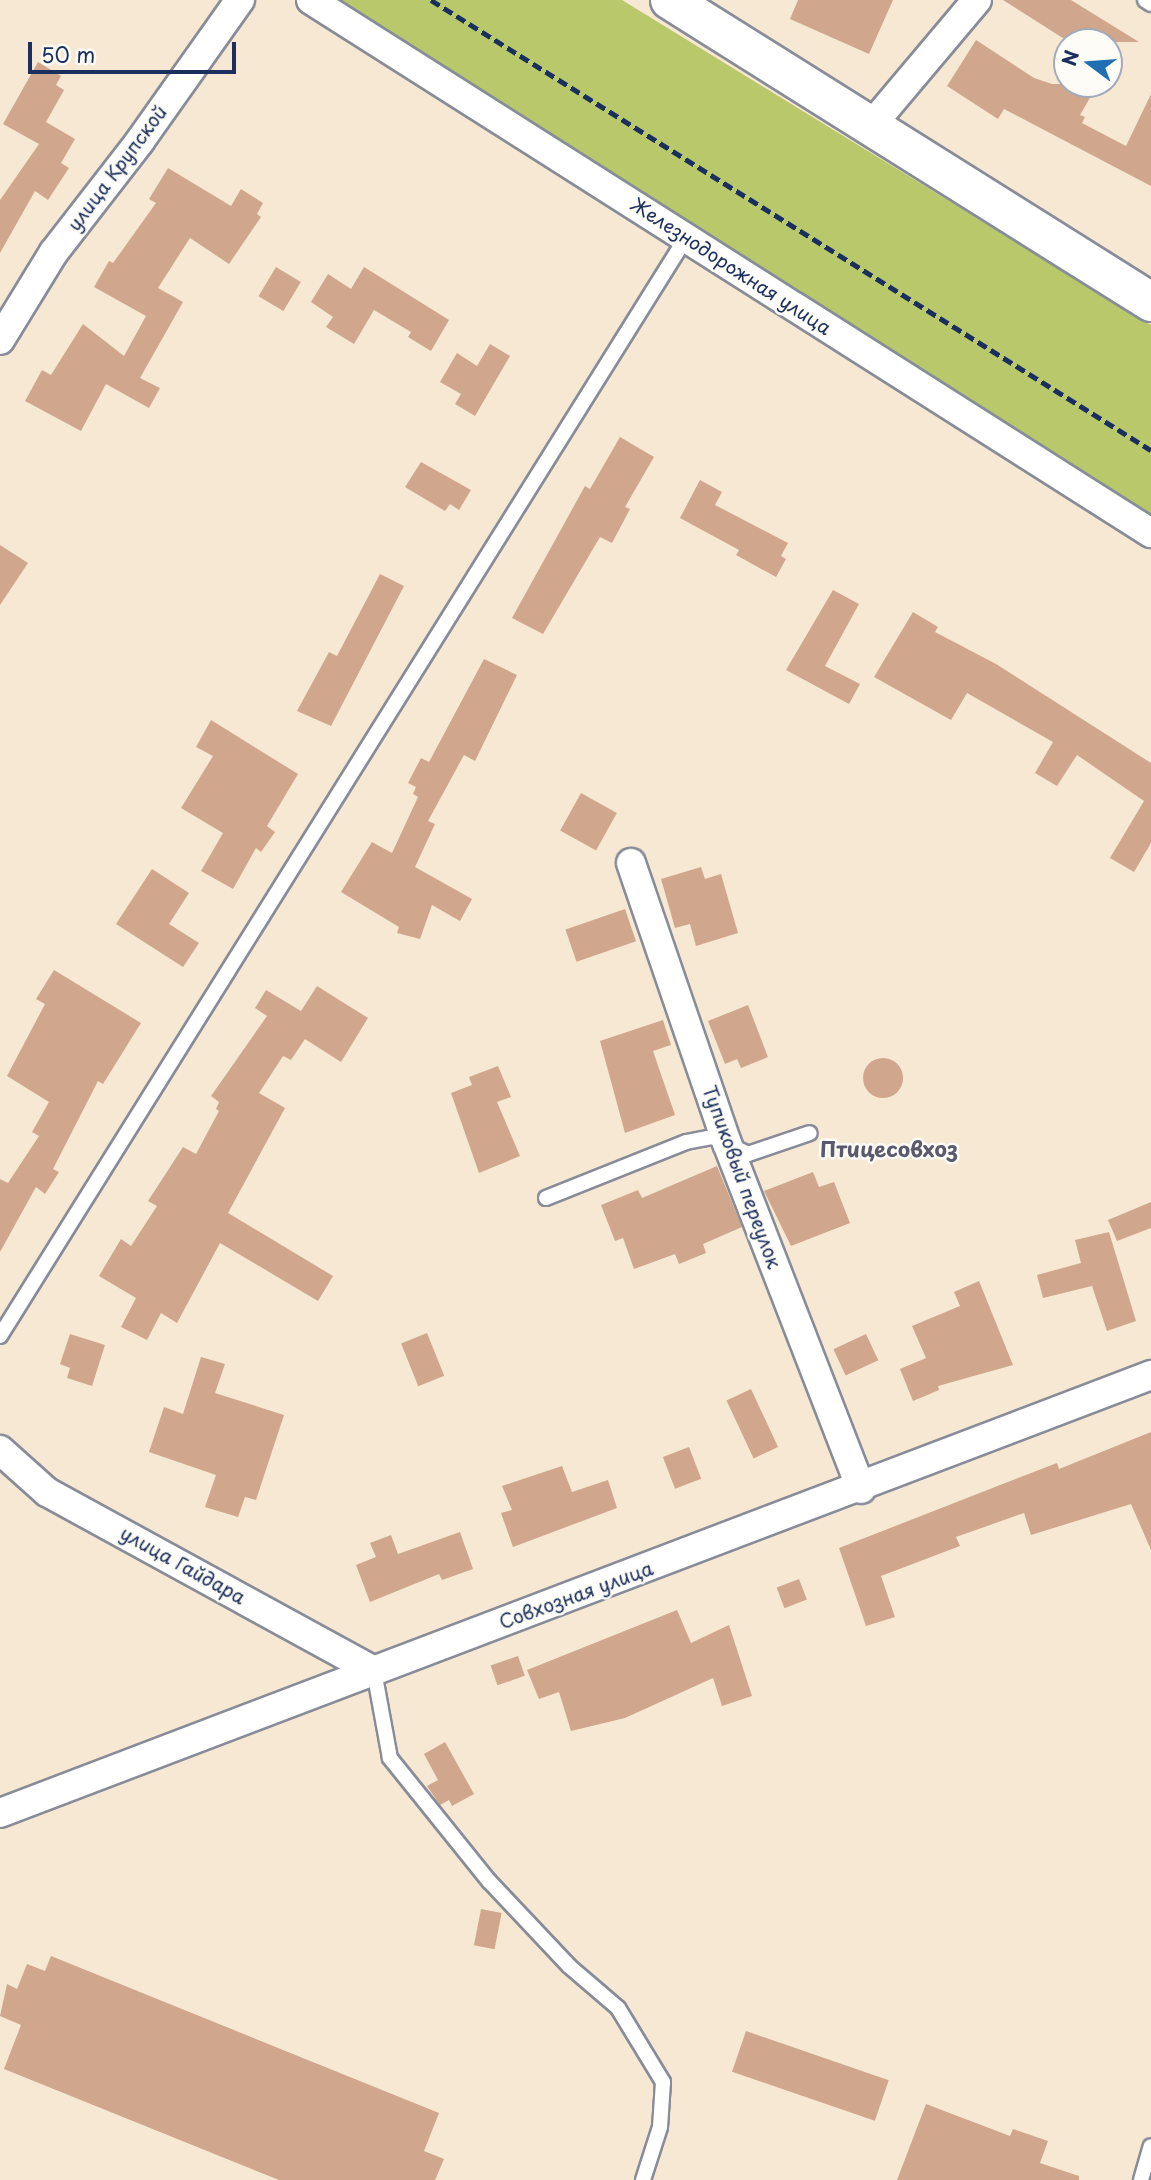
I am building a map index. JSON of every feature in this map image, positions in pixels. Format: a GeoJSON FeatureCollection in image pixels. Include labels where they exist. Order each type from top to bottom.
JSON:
{"type":"FeatureCollection","features":[{"type":"Feature","properties":{"kind":"main road"},"geometry":{"type":"LineString","coordinates":[[670,0],[1151,302]]}},
{"type":"Feature","properties":{"kind":"street","name":"улица Крупской"},"geometry":{"type":"LineString","coordinates":[[0,340],[54,252],[140,141],[240,0]]}},
{"type":"Feature","properties":{"kind":"street","name":"Железнодорожная улица"},"geometry":{"type":"LineString","coordinates":[[311,0],[687,236],[1151,533]]}},
{"type":"Feature","properties":{"kind":"street"},"geometry":{"type":"LineString","coordinates":[[870,127],[977,0]]}},
{"type":"Feature","properties":{"kind":"street","name":"Тупиковый переулок"},"geometry":{"type":"LineString","coordinates":[[631,863],[727,1143],[861,1489]]}},
{"type":"Feature","properties":{"kind":"street","name":"Совхозная улица"},"geometry":{"type":"LineString","coordinates":[[0,1813],[861,1489],[1151,1375]]}},
{"type":"Feature","properties":{"kind":"street","name":"улица Гайдара"},"geometry":{"type":"LineString","coordinates":[[0,1450],[47,1492],[374,1671]]}},
{"type":"Feature","properties":{"kind":"lane"},"geometry":{"type":"LineString","coordinates":[[1145,0],[1151,4]]}},
{"type":"Feature","properties":{"kind":"lane"},"geometry":{"type":"LineString","coordinates":[[0,1336],[687,236]]}},
{"type":"Feature","properties":{"kind":"lane"},"geometry":{"type":"LineString","coordinates":[[546,1198],[686,1142],[712,1137],[748,1154],[810,1133]]}},
{"type":"Feature","properties":{"kind":"lane"},"geometry":{"type":"LineString","coordinates":[[374,1671],[390,1758],[489,1881],[569,1966],[618,2008],[663,2082],[660,2127],[643,2180]]}},
{"type":"Feature","properties":{"kind":"lane"},"geometry":{"type":"LineString","coordinates":[[1141,2180],[1151,2147]]}},
{"type":"Feature","properties":{"kind":"green space"},"geometry":{"type":"Polygon","coordinates":[[[311,0],[622,0],[1151,325],[1151,533],[311,0]]]}},
{"type":"Feature","properties":{"kind":"building"},"geometry":{"type":"Polygon","coordinates":[[[798,0],[893,0],[869,54],[790,19],[798,0]]]}},
{"type":"Feature","properties":{"kind":"building"},"geometry":{"type":"Polygon","coordinates":[[[1003,0],[1071,0],[1116,28],[1053,28],[1053,32],[1003,0]]]}},
{"type":"Feature","properties":{"kind":"building"},"geometry":{"type":"Polygon","coordinates":[[[1123,32],[1139,42],[1123,42],[1123,32]]]}},
{"type":"Feature","properties":{"kind":"building"},"geometry":{"type":"Polygon","coordinates":[[[976,40],[1034,78],[1053,84],[1053,98],[1090,98],[1080,115],[1085,117],[1082,123],[1126,146],[1151,94],[1151,186],[1004,109],[998,119],[947,86],[976,40]]]}},
{"type":"Feature","properties":{"kind":"building"},"geometry":{"type":"Polygon","coordinates":[[[38,62],[61,76],[56,85],[64,90],[46,122],[75,139],[61,163],[69,168],[48,200],[35,191],[0,253],[0,200],[39,144],[3,124],[38,62]]]}},
{"type":"Feature","properties":{"kind":"building"},"geometry":{"type":"Polygon","coordinates":[[[168,168],[231,206],[241,189],[263,203],[257,214],[261,217],[229,264],[190,238],[158,288],[183,302],[140,378],[160,388],[149,408],[106,384],[81,431],[25,401],[42,370],[51,375],[83,324],[124,356],[146,316],[94,287],[109,261],[113,263],[156,203],[149,199],[168,168]]]}},
{"type":"Feature","properties":{"kind":"building"},"geometry":{"type":"Polygon","coordinates":[[[276,267],[301,282],[283,311],[258,296],[276,267]]]}},
{"type":"Feature","properties":{"kind":"building"},"geometry":{"type":"Polygon","coordinates":[[[364,267],[449,320],[431,351],[408,337],[411,332],[374,310],[354,344],[326,327],[333,317],[311,302],[328,274],[351,289],[364,267]]]}},
{"type":"Feature","properties":{"kind":"building"},"geometry":{"type":"Polygon","coordinates":[[[490,344],[510,356],[475,416],[455,404],[461,394],[440,382],[457,353],[477,366],[490,344]]]}},
{"type":"Feature","properties":{"kind":"building"},"geometry":{"type":"Polygon","coordinates":[[[620,437],[654,457],[625,507],[630,509],[612,543],[600,537],[543,634],[512,618],[585,486],[590,489],[620,437]]]}},
{"type":"Feature","properties":{"kind":"building"},"geometry":{"type":"Polygon","coordinates":[[[421,462],[471,490],[459,510],[450,504],[445,511],[405,487],[421,462]]]}},
{"type":"Feature","properties":{"kind":"building"},"geometry":{"type":"Polygon","coordinates":[[[700,480],[722,492],[715,505],[788,543],[781,556],[786,559],[776,577],[736,555],[739,550],[680,518],[700,480]]]}},
{"type":"Feature","properties":{"kind":"building"},"geometry":{"type":"Polygon","coordinates":[[[0,545],[28,563],[0,605],[0,545]]]}},
{"type":"Feature","properties":{"kind":"building"},"geometry":{"type":"Polygon","coordinates":[[[380,574],[404,586],[331,726],[297,711],[329,652],[337,656],[380,574]]]}},
{"type":"Feature","properties":{"kind":"building"},"geometry":{"type":"Polygon","coordinates":[[[833,590],[859,604],[825,666],[860,684],[849,704],[786,670],[833,590]]]}},
{"type":"Feature","properties":{"kind":"building"},"geometry":{"type":"Polygon","coordinates":[[[913,612],[938,627],[935,632],[996,664],[1151,763],[1151,843],[1134,872],[1110,858],[1144,801],[1077,755],[1057,786],[1035,773],[1053,742],[967,693],[951,720],[874,677],[913,612]]]}},
{"type":"Feature","properties":{"kind":"building"},"geometry":{"type":"Polygon","coordinates":[[[484,659],[517,675],[475,761],[464,755],[428,821],[435,824],[415,867],[472,899],[460,921],[432,905],[420,939],[397,933],[399,927],[341,892],[372,842],[392,853],[418,797],[413,794],[416,787],[408,783],[421,758],[429,762],[484,659]]]}},
{"type":"Feature","properties":{"kind":"building"},"geometry":{"type":"Polygon","coordinates":[[[211,720],[298,774],[267,826],[275,832],[261,852],[256,848],[233,889],[201,871],[223,833],[181,808],[213,756],[196,747],[211,720]]]}},
{"type":"Feature","properties":{"kind":"building"},"geometry":{"type":"Polygon","coordinates":[[[581,793],[617,813],[596,850],[560,831],[581,793]]]}},
{"type":"Feature","properties":{"kind":"building"},"geometry":{"type":"Polygon","coordinates":[[[701,867],[705,879],[721,874],[738,933],[696,946],[690,924],[675,928],[661,879],[701,867]]]}},
{"type":"Feature","properties":{"kind":"building"},"geometry":{"type":"Polygon","coordinates":[[[152,869],[189,893],[169,924],[199,943],[183,967],[116,924],[152,869]]]}},
{"type":"Feature","properties":{"kind":"building"},"geometry":{"type":"Polygon","coordinates":[[[625,909],[636,941],[577,962],[565,930],[625,909]]]}},
{"type":"Feature","properties":{"kind":"building"},"geometry":{"type":"Polygon","coordinates":[[[54,970],[141,1023],[103,1084],[98,1081],[53,1169],[59,1172],[45,1194],[36,1187],[0,1252],[0,1179],[8,1183],[39,1136],[32,1132],[49,1102],[7,1076],[45,1004],[36,999],[54,970]]]}},
{"type":"Feature","properties":{"kind":"building"},"geometry":{"type":"Polygon","coordinates":[[[317,986],[368,1018],[341,1062],[305,1039],[291,1060],[283,1056],[259,1093],[285,1108],[228,1213],[333,1276],[318,1301],[220,1243],[177,1323],[161,1313],[147,1340],[121,1327],[136,1298],[99,1276],[121,1239],[131,1246],[157,1206],[148,1201],[183,1147],[196,1154],[219,1111],[216,1109],[219,1102],[211,1096],[267,1016],[255,1008],[266,990],[301,1011],[317,986]]]}},
{"type":"Feature","properties":{"kind":"building"},"geometry":{"type":"Polygon","coordinates":[[[748,1005],[768,1057],[741,1068],[737,1059],[725,1064],[708,1021],[748,1005]]]}},
{"type":"Feature","properties":{"kind":"building"},"geometry":{"type":"Polygon","coordinates":[[[663,1020],[671,1045],[653,1051],[675,1115],[625,1133],[600,1041],[663,1020]]]}},
{"type":"Feature","properties":{"kind":"building"},"geometry":{"type":"Polygon","coordinates":[[[883,1058],[891,1059],[897,1064],[902,1070],[902,1086],[897,1092],[891,1097],[883,1098],[875,1097],[869,1092],[864,1086],[863,1078],[864,1070],[869,1064],[875,1059],[883,1058]]]}},
{"type":"Feature","properties":{"kind":"building"},"geometry":{"type":"Polygon","coordinates":[[[498,1066],[511,1097],[497,1102],[520,1156],[479,1173],[451,1093],[472,1085],[469,1077],[498,1066]]]}},
{"type":"Feature","properties":{"kind":"building"},"geometry":{"type":"Polygon","coordinates":[[[717,1166],[742,1227],[703,1244],[706,1253],[679,1264],[675,1254],[634,1269],[623,1238],[615,1241],[601,1205],[638,1190],[642,1198],[717,1166]]]}},
{"type":"Feature","properties":{"kind":"building"},"geometry":{"type":"Polygon","coordinates":[[[813,1172],[819,1187],[834,1182],[850,1223],[791,1246],[764,1191],[813,1172]]]}},
{"type":"Feature","properties":{"kind":"building"},"geometry":{"type":"Polygon","coordinates":[[[1151,1202],[1151,1228],[1117,1241],[1108,1220],[1151,1202]]]}},
{"type":"Feature","properties":{"kind":"building"},"geometry":{"type":"Polygon","coordinates":[[[1109,1232],[1136,1321],[1107,1331],[1092,1286],[1043,1298],[1037,1275],[1081,1263],[1075,1240],[1109,1232]]]}},
{"type":"Feature","properties":{"kind":"building"},"geometry":{"type":"Polygon","coordinates":[[[979,1281],[1013,1365],[938,1386],[939,1390],[913,1401],[900,1369],[926,1358],[912,1326],[960,1306],[954,1292],[979,1281]]]}},
{"type":"Feature","properties":{"kind":"building"},"geometry":{"type":"Polygon","coordinates":[[[427,1333],[444,1376],[418,1386],[401,1343],[427,1333]]]}},
{"type":"Feature","properties":{"kind":"building"},"geometry":{"type":"Polygon","coordinates":[[[70,1334],[105,1345],[92,1386],[67,1378],[70,1368],[60,1364],[70,1334]]]}},
{"type":"Feature","properties":{"kind":"building"},"geometry":{"type":"Polygon","coordinates":[[[866,1334],[878,1360],[846,1375],[833,1349],[866,1334]]]}},
{"type":"Feature","properties":{"kind":"building"},"geometry":{"type":"Polygon","coordinates":[[[201,1357],[225,1364],[215,1393],[284,1415],[256,1500],[245,1497],[238,1517],[205,1507],[216,1475],[149,1452],[164,1407],[183,1414],[201,1357]]]}},
{"type":"Feature","properties":{"kind":"building"},"geometry":{"type":"Polygon","coordinates":[[[751,1389],[778,1447],[754,1458],[727,1400],[751,1389]]]}},
{"type":"Feature","properties":{"kind":"building"},"geometry":{"type":"Polygon","coordinates":[[[1151,1432],[1151,1550],[1131,1504],[1031,1535],[1024,1513],[956,1537],[960,1546],[881,1576],[895,1617],[866,1626],[839,1548],[1057,1463],[1059,1469],[1151,1432]]]}},
{"type":"Feature","properties":{"kind":"building"},"geometry":{"type":"Polygon","coordinates":[[[689,1447],[701,1479],[675,1489],[663,1457],[689,1447]]]}},
{"type":"Feature","properties":{"kind":"building"},"geometry":{"type":"Polygon","coordinates":[[[562,1466],[572,1492],[608,1480],[617,1508],[513,1547],[501,1513],[512,1510],[502,1486],[562,1466]]]}},
{"type":"Feature","properties":{"kind":"building"},"geometry":{"type":"Polygon","coordinates":[[[460,1532],[473,1569],[442,1580],[439,1574],[370,1602],[356,1565],[376,1557],[370,1543],[391,1535],[398,1554],[460,1532]]]}},
{"type":"Feature","properties":{"kind":"building"},"geometry":{"type":"Polygon","coordinates":[[[799,1579],[807,1600],[784,1608],[777,1588],[799,1579]]]}},
{"type":"Feature","properties":{"kind":"building"},"geometry":{"type":"Polygon","coordinates":[[[677,1610],[691,1643],[729,1625],[752,1696],[722,1706],[713,1678],[625,1718],[571,1731],[559,1692],[539,1699],[527,1670],[677,1610]]]}},
{"type":"Feature","properties":{"kind":"building"},"geometry":{"type":"Polygon","coordinates":[[[518,1656],[525,1676],[497,1685],[491,1665],[518,1656]]]}},
{"type":"Feature","properties":{"kind":"building"},"geometry":{"type":"Polygon","coordinates":[[[445,1742],[474,1794],[452,1806],[449,1800],[440,1805],[427,1786],[438,1780],[424,1754],[445,1742]]]}},
{"type":"Feature","properties":{"kind":"building"},"geometry":{"type":"Polygon","coordinates":[[[481,1909],[502,1913],[495,1949],[474,1945],[481,1909]]]}},
{"type":"Feature","properties":{"kind":"building"},"geometry":{"type":"Polygon","coordinates":[[[51,1956],[439,2113],[424,2151],[444,2159],[435,2180],[279,2180],[4,2069],[21,2025],[0,2016],[7,1984],[17,1989],[27,1964],[45,1971],[51,1956]]]}},
{"type":"Feature","properties":{"kind":"building"},"geometry":{"type":"Polygon","coordinates":[[[746,2031],[889,2080],[875,2121],[732,2072],[746,2031]]]}},
{"type":"Feature","properties":{"kind":"building"},"geometry":{"type":"Polygon","coordinates":[[[926,2104],[1010,2136],[1013,2129],[1048,2141],[1040,2163],[1079,2176],[1079,2180],[897,2180],[926,2104]]]}},
{"type":"Feature","properties":{"kind":"railway"},"geometry":{"type":"LineString","coordinates":[[431,0],[1151,450]]}},
{"type":"Feature","properties":{"kind":"district","name":"Птицесовхоз"},"geometry":{"type":"Point","coordinates":[889,1148]}}]}
